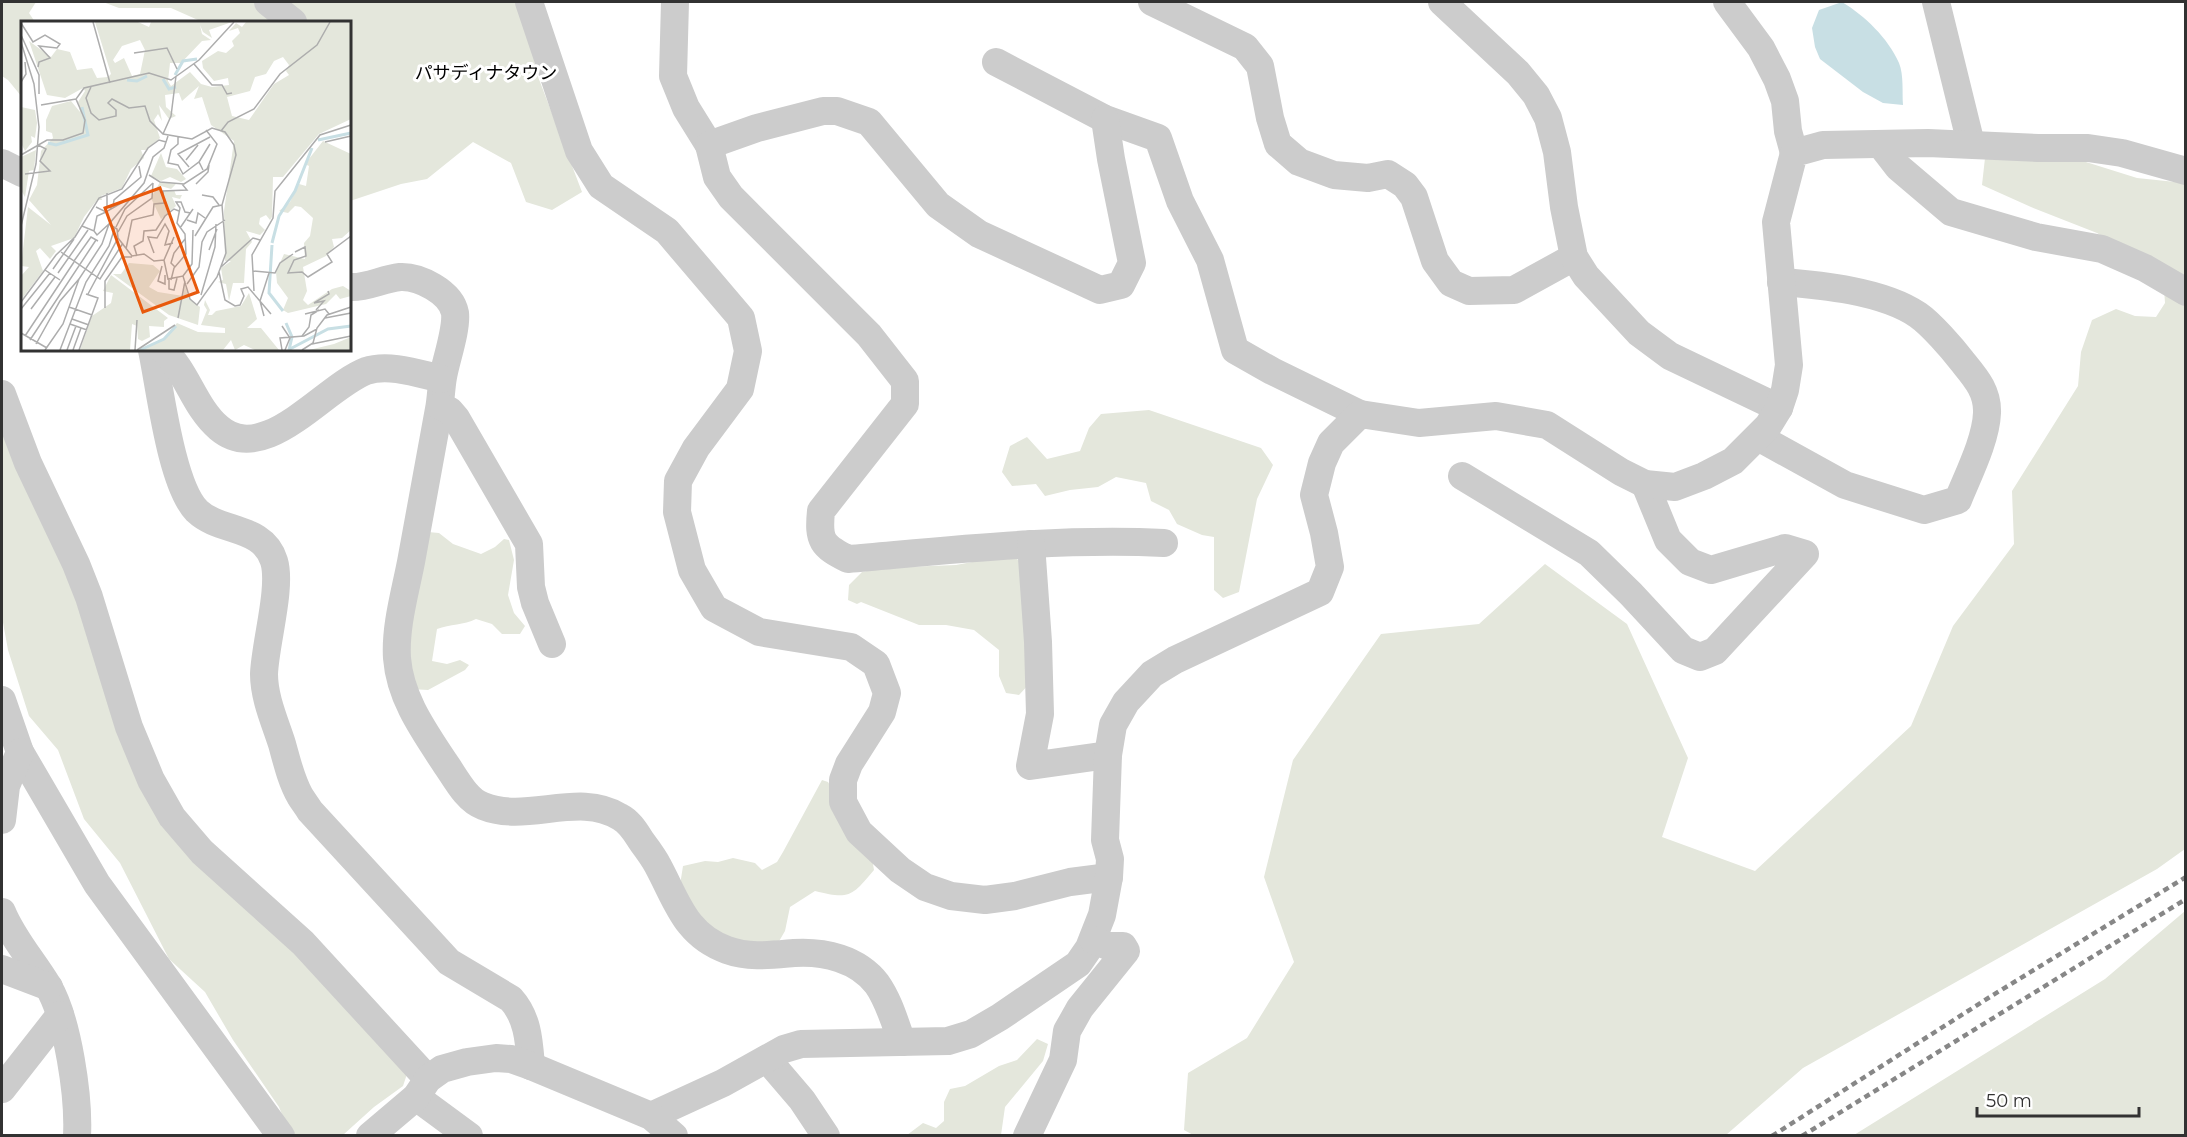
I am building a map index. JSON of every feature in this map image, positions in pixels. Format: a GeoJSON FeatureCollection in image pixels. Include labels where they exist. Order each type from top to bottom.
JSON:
{"type":"FeatureCollection","features":[{"type":"Feature","properties":{"kind":"street"},"geometry":{"type":"LineString","coordinates":[[268,2],[292,21]]}},
{"type":"Feature","properties":{"kind":"street"},"geometry":{"type":"LineString","coordinates":[[529,2],[579,151],[601,186],[667,231],[741,318],[748,351],[740,389],[696,448],[678,481],[677,512],[692,570],[714,608],[759,632],[851,646],[876,664],[887,693],[882,712],[849,764],[843,780],[843,802],[859,832],[900,870],[926,887],[951,896],[995,899],[1070,882],[1109,877]]}},
{"type":"Feature","properties":{"kind":"street"},"geometry":{"type":"LineString","coordinates":[[675,2],[672,76],[686,108],[709,145],[717,177],[731,197],[869,335],[905,381],[905,404],[821,511],[819,532],[828,549],[848,559],[1030,544],[1109,540],[1164,543]]}},
{"type":"Feature","properties":{"kind":"street"},"geometry":{"type":"LineString","coordinates":[[1152,2],[1245,47],[1260,66],[1270,118],[1278,144],[1299,162],[1334,175],[1368,178],[1388,174],[1405,185],[1414,197],[1435,261],[1451,283],[1469,291],[1514,290],[1574,257]]}},
{"type":"Feature","properties":{"kind":"street"},"geometry":{"type":"LineString","coordinates":[[1442,2],[1518,73],[1536,95],[1548,118],[1557,152],[1564,207],[1574,257],[1586,276],[1639,333],[1670,356],[1779,408]]}},
{"type":"Feature","properties":{"kind":"street"},"geometry":{"type":"LineString","coordinates":[[996,62],[1105,119],[1158,138],[1180,201],[1210,260],[1235,350],[1272,371],[1360,414],[1419,423],[1496,416],[1547,425],[1621,472],[1645,484],[1675,487],[1704,476],[1734,460],[1758,437],[1779,408],[1789,365],[1776,222],[1794,153],[1788,130],[1785,100],[1777,79],[1761,48],[1728,2]]}},
{"type":"Feature","properties":{"kind":"street"},"geometry":{"type":"LineString","coordinates":[[1936,2],[1971,144]]}},
{"type":"Feature","properties":{"kind":"street"},"geometry":{"type":"LineString","coordinates":[[709,145],[757,128],[823,111],[837,111],[869,122],[938,205],[979,234],[1100,290],[1121,285],[1132,262],[1105,119]]}},
{"type":"Feature","properties":{"kind":"street"},"geometry":{"type":"LineString","coordinates":[[1794,153],[1822,145],[1971,144],[2088,148],[2122,153],[2186,171]]}},
{"type":"Feature","properties":{"kind":"street"},"geometry":{"type":"LineString","coordinates":[[1881,145],[1899,166],[1952,212],[2036,237],[2102,249],[2145,268],[2186,292]]}},
{"type":"Feature","properties":{"kind":"street"},"geometry":{"type":"LineString","coordinates":[[2,163],[21,172]]}},
{"type":"Feature","properties":{"kind":"street"},"geometry":{"type":"LineString","coordinates":[[351,287],[358,288],[401,277],[434,286],[455,312],[452,339],[400,618],[397,658],[417,722],[467,793],[479,805],[496,811],[516,812],[593,806],[609,810],[623,818],[635,831],[658,866],[673,899],[688,923],[705,938],[724,949],[742,955],[767,956],[809,952],[836,957],[849,963],[876,983],[884,996],[902,1042]]}},
{"type":"Feature","properties":{"kind":"street"},"geometry":{"type":"LineString","coordinates":[[1758,437],[1845,485],[1924,510],[1958,500],[1980,443],[1987,416],[1987,401],[1981,385],[1955,352],[1919,315],[1896,304],[1865,294],[1826,286],[1780,282]]}},
{"type":"Feature","properties":{"kind":"street"},"geometry":{"type":"LineString","coordinates":[[152,351],[174,461],[183,490],[196,510],[210,521],[263,541],[274,562],[275,583],[264,674],[266,695],[300,796],[310,811],[449,962],[511,999],[519,1007],[528,1035],[531,1065]]}},
{"type":"Feature","properties":{"kind":"street"},"geometry":{"type":"LineString","coordinates":[[164,351],[181,373],[209,418],[220,429],[234,437],[254,440],[287,424],[335,389],[366,371],[397,370],[441,392],[529,544],[531,587],[552,644]]}},
{"type":"Feature","properties":{"kind":"street"},"geometry":{"type":"LineString","coordinates":[[2,394],[28,463],[76,564],[89,597],[129,727],[151,780],[172,817],[202,852],[303,943],[422,1088],[469,1136]]}},
{"type":"Feature","properties":{"kind":"street"},"geometry":{"type":"LineString","coordinates":[[651,1116],[723,1083],[784,1049],[801,1044],[948,1041],[971,1034],[1078,964],[1093,940],[1102,915],[1109,877],[1110,859],[1105,840],[1108,755],[1113,725],[1126,702],[1152,674],[1175,660],[1320,592],[1330,567],[1314,495],[1322,463],[1331,443],[1360,414]]}},
{"type":"Feature","properties":{"kind":"street"},"geometry":{"type":"LineString","coordinates":[[1462,476],[1589,553],[1683,650],[1700,657],[1715,651],[1805,554],[1785,548],[1711,570],[1690,562],[1668,540],[1645,484]]}},
{"type":"Feature","properties":{"kind":"street"},"geometry":{"type":"LineString","coordinates":[[1030,544],[1038,642],[1040,714],[1030,766],[1108,755]]}},
{"type":"Feature","properties":{"kind":"street"},"geometry":{"type":"LineString","coordinates":[[2,700],[20,752],[97,884],[281,1136]]}},
{"type":"Feature","properties":{"kind":"street"},"geometry":{"type":"LineString","coordinates":[[2,820],[6,786],[20,752]]}},
{"type":"Feature","properties":{"kind":"street"},"geometry":{"type":"LineString","coordinates":[[2,912],[9,930],[49,987],[60,1015],[76,1097],[77,1136]]}},
{"type":"Feature","properties":{"kind":"street"},"geometry":{"type":"LineString","coordinates":[[1028,1136],[1064,1060],[1067,1031],[1080,1008],[1126,951],[1123,946],[1108,946],[1093,940]]}},
{"type":"Feature","properties":{"kind":"street"},"geometry":{"type":"LineString","coordinates":[[2,969],[49,987]]}},
{"type":"Feature","properties":{"kind":"street"},"geometry":{"type":"LineString","coordinates":[[2,1089],[60,1015]]}},
{"type":"Feature","properties":{"kind":"street"},"geometry":{"type":"LineString","coordinates":[[370,1136],[442,1069],[467,1062],[496,1058],[511,1059],[531,1065],[651,1116],[674,1136]]}},
{"type":"Feature","properties":{"kind":"street"},"geometry":{"type":"LineString","coordinates":[[767,1059],[802,1100],[826,1136]]}},
{"type":"Feature","properties":{"kind":"shaded area"},"geometry":{"type":"Polygon","coordinates":[[[2,2],[36,2],[29,13],[34,21],[21,21],[21,96],[2,76],[2,2]]]}},
{"type":"Feature","properties":{"kind":"shaded area"},"geometry":{"type":"Polygon","coordinates":[[[103,2],[517,2],[525,16],[537,74],[582,192],[552,210],[526,202],[511,163],[473,142],[427,179],[401,184],[351,201],[351,21],[198,21],[171,8],[119,8],[103,2]]]}},
{"type":"Feature","properties":{"kind":"shaded area"},"geometry":{"type":"Polygon","coordinates":[[[2070,157],[2137,178],[2185,183],[2185,849],[2157,869],[1803,1068],[1726,1135],[1195,1136],[1184,1130],[1188,1073],[1247,1038],[1294,962],[1264,877],[1293,760],[1381,634],[1479,624],[1545,564],[1627,624],[1688,758],[1662,837],[1755,871],[1911,726],[1953,626],[2014,544],[2012,491],[2078,386],[2081,352],[2092,320],[2116,309],[2135,316],[2156,317],[2165,303],[2163,273],[2097,233],[1982,185],[1985,158],[2070,157]]]}},
{"type":"Feature","properties":{"kind":"shaded area"},"geometry":{"type":"Polygon","coordinates":[[[1149,410],[1261,448],[1273,465],[1257,499],[1239,592],[1223,598],[1214,590],[1214,537],[1202,535],[1177,524],[1169,510],[1151,501],[1146,483],[1116,477],[1098,487],[1045,496],[1036,484],[1012,486],[1002,472],[1010,446],[1027,437],[1047,459],[1080,451],[1089,428],[1101,414],[1149,410]]]}},
{"type":"Feature","properties":{"kind":"shaded area"},"geometry":{"type":"Polygon","coordinates":[[[2,424],[77,596],[117,730],[302,957],[409,1068],[403,1086],[374,1107],[343,1135],[294,1135],[287,1127],[279,1107],[233,1040],[205,992],[169,959],[120,863],[84,819],[58,750],[29,716],[8,650],[2,617],[2,424]]]}},
{"type":"Feature","properties":{"kind":"shaded area"},"geometry":{"type":"Polygon","coordinates":[[[428,532],[439,533],[453,544],[481,554],[504,539],[509,540],[514,560],[508,595],[514,613],[525,626],[520,634],[502,634],[492,624],[476,619],[437,629],[432,661],[447,664],[460,660],[469,665],[465,670],[428,690],[411,689],[404,655],[428,532]]]}},
{"type":"Feature","properties":{"kind":"shaded area"},"geometry":{"type":"Polygon","coordinates":[[[1007,552],[1021,562],[1031,682],[1019,695],[1006,693],[999,676],[999,650],[974,630],[946,625],[919,625],[861,602],[857,604],[848,600],[849,585],[862,572],[881,568],[956,565],[983,560],[1007,552]]]}},
{"type":"Feature","properties":{"kind":"shaded area"},"geometry":{"type":"Polygon","coordinates":[[[822,780],[828,782],[871,852],[874,870],[860,886],[849,894],[836,895],[815,891],[790,907],[785,931],[778,943],[737,947],[705,925],[680,885],[683,866],[733,858],[755,863],[762,870],[777,862],[822,780]]]}},
{"type":"Feature","properties":{"kind":"shaded area"},"geometry":{"type":"Polygon","coordinates":[[[2185,911],[2185,1135],[1854,1135],[2105,979],[2185,911]]]}},
{"type":"Feature","properties":{"kind":"shaded area"},"geometry":{"type":"Polygon","coordinates":[[[1037,1039],[1048,1044],[1043,1061],[1005,1107],[1001,1135],[907,1135],[923,1123],[936,1128],[944,1121],[944,1102],[950,1089],[965,1086],[999,1066],[1017,1060],[1037,1039]]]}},
{"type":"Feature","properties":{"kind":"water"},"geometry":{"type":"Polygon","coordinates":[[[1842,2],[1875,28],[1889,45],[1902,73],[1903,105],[1883,103],[1863,92],[1820,59],[1815,47],[1812,28],[1819,10],[1842,2]]]}},
{"type":"Feature","properties":{"kind":"railway"},"geometry":{"type":"LineString","coordinates":[[1772,1136],[1993,995],[2186,877]]}},
{"type":"Feature","properties":{"kind":"railway"},"geometry":{"type":"LineString","coordinates":[[1802,1136],[2186,899]]}},
{"type":"Feature","properties":{"kind":"district","name":"パサディナタウン"},"geometry":{"type":"Point","coordinates":[486,73]}}]}
